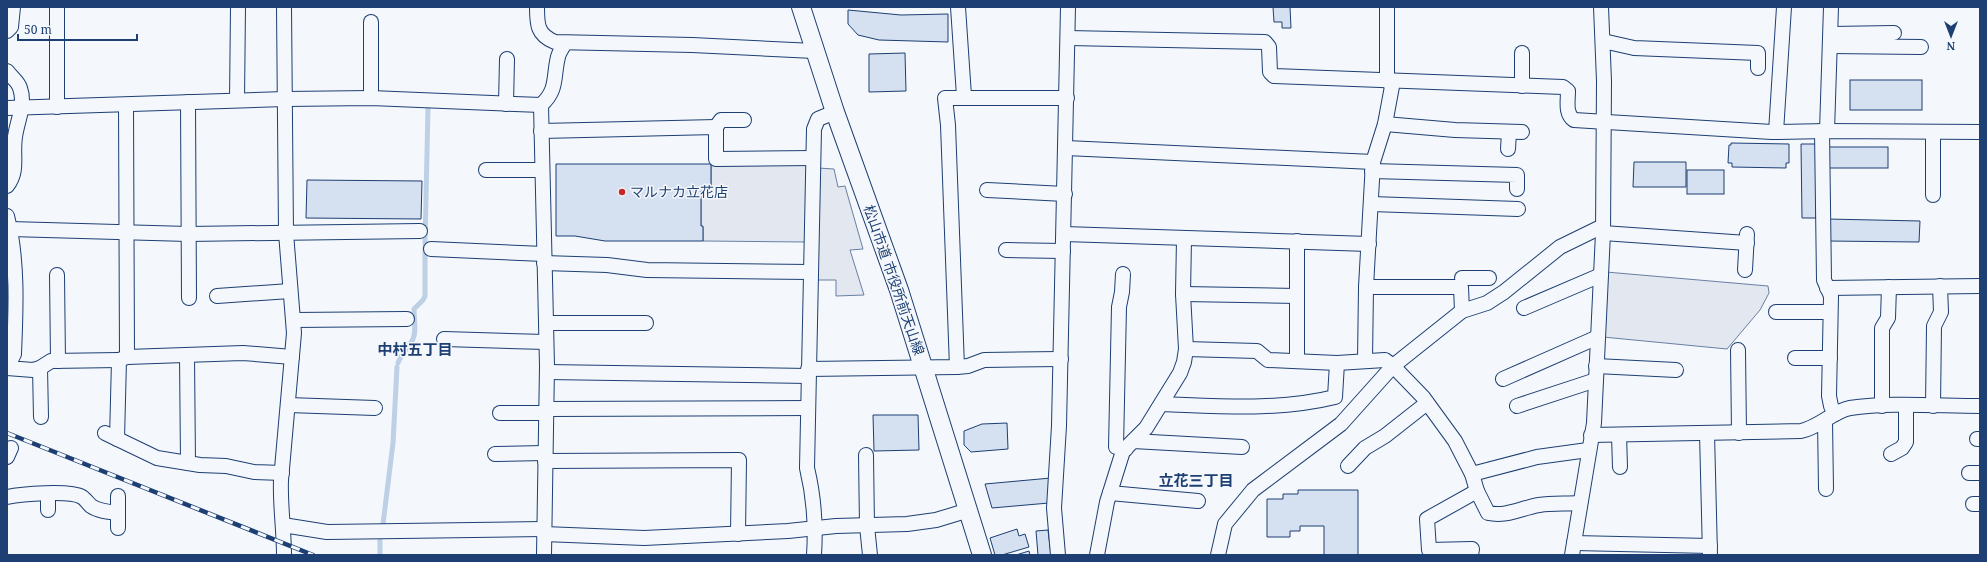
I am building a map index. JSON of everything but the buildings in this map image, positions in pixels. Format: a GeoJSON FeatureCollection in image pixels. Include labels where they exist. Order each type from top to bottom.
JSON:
{"type":"FeatureCollection","features":[{"type":"Feature","properties":{"kind":"street"},"geometry":{"type":"LineString","coordinates":[[7,32],[11,26],[13,7]]}},
{"type":"Feature","properties":{"kind":"street"},"geometry":{"type":"LineString","coordinates":[[57,107],[58,7]]}},
{"type":"Feature","properties":{"kind":"street"},"geometry":{"type":"LineString","coordinates":[[236,100],[238,7]]}},
{"type":"Feature","properties":{"kind":"street"},"geometry":{"type":"LineString","coordinates":[[284,7],[286,233],[290,291],[294,320],[280,504],[283,525],[284,555]]}},
{"type":"Feature","properties":{"kind":"street"},"geometry":{"type":"LineString","coordinates":[[536,7],[537,23],[540,32],[549,40],[565,43],[692,45],[814,51]]}},
{"type":"Feature","properties":{"kind":"street","name":"松山市道 市役所前天山線"},"geometry":{"type":"LineString","coordinates":[[801,7],[835,112],[899,290],[982,555]]}},
{"type":"Feature","properties":{"kind":"street"},"geometry":{"type":"LineString","coordinates":[[958,7],[964,96]]}},
{"type":"Feature","properties":{"kind":"street"},"geometry":{"type":"LineString","coordinates":[[1058,555],[1054,508],[1061,359],[1068,7]]}},
{"type":"Feature","properties":{"kind":"street"},"geometry":{"type":"LineString","coordinates":[[1365,360],[1366,287],[1373,166],[1385,124],[1390,81],[1387,7]]}},
{"type":"Feature","properties":{"kind":"street"},"geometry":{"type":"LineString","coordinates":[[1601,7],[1604,121],[1603,229],[1598,337],[1591,435],[1573,549],[1710,551],[1707,433]]}},
{"type":"Feature","properties":{"kind":"street"},"geometry":{"type":"LineString","coordinates":[[1776,132],[1784,7]]}},
{"type":"Feature","properties":{"kind":"street"},"geometry":{"type":"LineString","coordinates":[[1826,489],[1831,406],[1829,396],[1830,296],[1824,280],[1825,130],[1832,7]]}},
{"type":"Feature","properties":{"kind":"street"},"geometry":{"type":"LineString","coordinates":[[371,22],[371,98]]}},
{"type":"Feature","properties":{"kind":"street"},"geometry":{"type":"LineString","coordinates":[[1830,40],[1894,33]]}},
{"type":"Feature","properties":{"kind":"street"},"geometry":{"type":"LineString","coordinates":[[1068,38],[1265,42],[1269,47],[1270,72],[1274,76],[1563,87],[1568,92],[1569,117],[1574,120],[1776,132],[1825,130],[1980,132]]}},
{"type":"Feature","properties":{"kind":"street"},"geometry":{"type":"LineString","coordinates":[[1830,40],[1921,47]]}},
{"type":"Feature","properties":{"kind":"street"},"geometry":{"type":"LineString","coordinates":[[1603,41],[1634,48],[1758,54],[1758,68]]}},
{"type":"Feature","properties":{"kind":"street"},"geometry":{"type":"LineString","coordinates":[[14,108],[236,100],[371,98],[541,105],[549,98],[554,86],[558,55],[565,43]]}},
{"type":"Feature","properties":{"kind":"street"},"geometry":{"type":"LineString","coordinates":[[1522,53],[1522,86]]}},
{"type":"Feature","properties":{"kind":"street"},"geometry":{"type":"LineString","coordinates":[[506,59],[506,104]]}},
{"type":"Feature","properties":{"kind":"street"},"geometry":{"type":"LineString","coordinates":[[7,71],[20,88],[14,108]]}},
{"type":"Feature","properties":{"kind":"street"},"geometry":{"type":"LineString","coordinates":[[957,367],[948,126],[945,98],[964,96],[1067,98]]}},
{"type":"Feature","properties":{"kind":"street"},"geometry":{"type":"LineString","coordinates":[[188,102],[189,298]]}},
{"type":"Feature","properties":{"kind":"street"},"geometry":{"type":"LineString","coordinates":[[126,105],[126,233],[123,358],[111,436],[157,458],[188,463],[226,466],[254,472],[282,473]]}},
{"type":"Feature","properties":{"kind":"street"},"geometry":{"type":"LineString","coordinates":[[541,105],[547,372],[544,555]]}},
{"type":"Feature","properties":{"kind":"street"},"geometry":{"type":"LineString","coordinates":[[7,186],[12,179],[15,168],[15,138],[21,116],[14,108]]}},
{"type":"Feature","properties":{"kind":"street"},"geometry":{"type":"LineString","coordinates":[[814,555],[816,530],[813,490],[807,468],[814,129],[818,119],[835,112]]}},
{"type":"Feature","properties":{"kind":"street"},"geometry":{"type":"LineString","coordinates":[[744,120],[721,120],[716,127],[716,159],[813,158]]}},
{"type":"Feature","properties":{"kind":"street"},"geometry":{"type":"LineString","coordinates":[[1385,124],[1456,130],[1515,132],[1508,149]]}},
{"type":"Feature","properties":{"kind":"street"},"geometry":{"type":"LineString","coordinates":[[541,130],[716,127]]}},
{"type":"Feature","properties":{"kind":"street"},"geometry":{"type":"LineString","coordinates":[[1933,132],[1933,195]]}},
{"type":"Feature","properties":{"kind":"street"},"geometry":{"type":"LineString","coordinates":[[1066,148],[1517,175],[1517,189]]}},
{"type":"Feature","properties":{"kind":"street"},"geometry":{"type":"LineString","coordinates":[[486,170],[542,170]]}},
{"type":"Feature","properties":{"kind":"street"},"geometry":{"type":"LineString","coordinates":[[987,190],[1065,194]]}},
{"type":"Feature","properties":{"kind":"street"},"geometry":{"type":"LineString","coordinates":[[1371,204],[1518,209]]}},
{"type":"Feature","properties":{"kind":"street"},"geometry":{"type":"LineString","coordinates":[[292,357],[243,354],[123,358],[51,361],[40,368],[33,370],[7,368],[14,354],[9,222],[126,233],[188,234],[420,231]]}},
{"type":"Feature","properties":{"kind":"street"},"geometry":{"type":"LineString","coordinates":[[1218,555],[1225,524],[1253,490],[1341,424],[1393,366],[1462,311],[1487,303],[1504,292],[1560,247],[1603,229],[1747,239],[1745,270]]}},
{"type":"Feature","properties":{"kind":"street"},"geometry":{"type":"LineString","coordinates":[[1064,234],[1369,244]]}},
{"type":"Feature","properties":{"kind":"street"},"geometry":{"type":"LineString","coordinates":[[1097,555],[1110,493],[1123,451],[1146,428],[1180,373],[1186,349],[1183,294],[1184,239]]}},
{"type":"Feature","properties":{"kind":"street"},"geometry":{"type":"LineString","coordinates":[[1297,241],[1297,360]]}},
{"type":"Feature","properties":{"kind":"street"},"geometry":{"type":"LineString","coordinates":[[431,249],[647,270],[810,272]]}},
{"type":"Feature","properties":{"kind":"street"},"geometry":{"type":"LineString","coordinates":[[1006,250],[1064,251]]}},
{"type":"Feature","properties":{"kind":"street"},"geometry":{"type":"LineString","coordinates":[[1123,274],[1119,307],[1116,447],[1129,445],[1242,447]]}},
{"type":"Feature","properties":{"kind":"street"},"geometry":{"type":"LineString","coordinates":[[57,275],[58,361]]}},
{"type":"Feature","properties":{"kind":"street"},"geometry":{"type":"LineString","coordinates":[[1524,308],[1601,275]]}},
{"type":"Feature","properties":{"kind":"street"},"geometry":{"type":"LineString","coordinates":[[1366,287],[1489,278]]}},
{"type":"Feature","properties":{"kind":"street"},"geometry":{"type":"LineString","coordinates":[[1462,279],[1462,311]]}},
{"type":"Feature","properties":{"kind":"street"},"geometry":{"type":"LineString","coordinates":[[1933,406],[1934,326],[1941,312],[1940,286]]}},
{"type":"Feature","properties":{"kind":"street"},"geometry":{"type":"LineString","coordinates":[[1827,288],[1980,286]]}},
{"type":"Feature","properties":{"kind":"street"},"geometry":{"type":"LineString","coordinates":[[1882,406],[1882,328],[1888,318],[1889,287]]}},
{"type":"Feature","properties":{"kind":"street"},"geometry":{"type":"LineString","coordinates":[[217,296],[290,291]]}},
{"type":"Feature","properties":{"kind":"street"},"geometry":{"type":"LineString","coordinates":[[1183,294],[1297,296]]}},
{"type":"Feature","properties":{"kind":"street"},"geometry":{"type":"LineString","coordinates":[[1776,312],[1830,312]]}},
{"type":"Feature","properties":{"kind":"street"},"geometry":{"type":"LineString","coordinates":[[294,320],[407,319]]}},
{"type":"Feature","properties":{"kind":"street"},"geometry":{"type":"LineString","coordinates":[[546,323],[646,323]]}},
{"type":"Feature","properties":{"kind":"street"},"geometry":{"type":"LineString","coordinates":[[1503,379],[1598,337]]}},
{"type":"Feature","properties":{"kind":"street"},"geometry":{"type":"LineString","coordinates":[[444,339],[546,342]]}},
{"type":"Feature","properties":{"kind":"street"},"geometry":{"type":"LineString","coordinates":[[1186,349],[1257,351],[1268,360],[1297,360],[1337,363],[1365,360],[1385,360],[1393,366],[1428,403],[1455,441],[1472,474],[1477,491],[1488,513],[1495,515],[1511,514],[1538,506],[1580,503]]}},
{"type":"Feature","properties":{"kind":"street"},"geometry":{"type":"LineString","coordinates":[[1738,350],[1739,433]]}},
{"type":"Feature","properties":{"kind":"street"},"geometry":{"type":"LineString","coordinates":[[187,356],[188,463]]}},
{"type":"Feature","properties":{"kind":"street"},"geometry":{"type":"LineString","coordinates":[[1796,358],[1830,358]]}},
{"type":"Feature","properties":{"kind":"street"},"geometry":{"type":"LineString","coordinates":[[547,372],[808,372],[957,367],[968,366],[984,360],[1061,359]]}},
{"type":"Feature","properties":{"kind":"street"},"geometry":{"type":"LineString","coordinates":[[1162,404],[1259,407],[1310,403],[1335,397],[1337,363]]}},
{"type":"Feature","properties":{"kind":"street"},"geometry":{"type":"LineString","coordinates":[[40,368],[41,417]]}},
{"type":"Feature","properties":{"kind":"street"},"geometry":{"type":"LineString","coordinates":[[1517,406],[1596,373],[1676,370]]}},
{"type":"Feature","properties":{"kind":"street"},"geometry":{"type":"LineString","coordinates":[[1348,466],[1365,448],[1385,436],[1428,403]]}},
{"type":"Feature","properties":{"kind":"street"},"geometry":{"type":"LineString","coordinates":[[288,406],[375,408]]}},
{"type":"Feature","properties":{"kind":"street"},"geometry":{"type":"LineString","coordinates":[[1591,435],[1801,431],[1810,429],[1849,408],[1882,406],[1980,406]]}},
{"type":"Feature","properties":{"kind":"street"},"geometry":{"type":"LineString","coordinates":[[1891,454],[1902,448],[1906,442],[1906,406]]}},
{"type":"Feature","properties":{"kind":"street"},"geometry":{"type":"LineString","coordinates":[[500,413],[546,411],[808,408]]}},
{"type":"Feature","properties":{"kind":"street"},"geometry":{"type":"LineString","coordinates":[[1619,435],[1620,467]]}},
{"type":"Feature","properties":{"kind":"street"},"geometry":{"type":"LineString","coordinates":[[1472,474],[1537,457],[1588,450]]}},
{"type":"Feature","properties":{"kind":"street"},"geometry":{"type":"LineString","coordinates":[[495,454],[545,457],[739,460],[738,534]]}},
{"type":"Feature","properties":{"kind":"street"},"geometry":{"type":"LineString","coordinates":[[866,454],[867,526],[870,555]]}},
{"type":"Feature","properties":{"kind":"street"},"geometry":{"type":"LineString","coordinates":[[1471,555],[1472,549],[1429,550],[1427,519],[1477,491]]}},
{"type":"Feature","properties":{"kind":"street"},"geometry":{"type":"LineString","coordinates":[[1110,493],[1198,501]]}},
{"type":"Feature","properties":{"kind":"street"},"geometry":{"type":"LineString","coordinates":[[48,494],[48,510]]}},
{"type":"Feature","properties":{"kind":"street"},"geometry":{"type":"LineString","coordinates":[[7,497],[20,495],[72,494],[82,497],[92,506],[104,511],[118,513]]}},
{"type":"Feature","properties":{"kind":"street"},"geometry":{"type":"LineString","coordinates":[[118,496],[118,528]]}},
{"type":"Feature","properties":{"kind":"street"},"geometry":{"type":"LineString","coordinates":[[283,525],[327,532],[544,531],[644,538],[816,530],[836,526],[867,526],[936,520],[968,510]]}},
{"type":"Feature","properties":{"kind":"shaded area"},"geometry":{"type":"Polygon","coordinates":[[[807,163],[806,242],[703,241],[703,227],[701,226],[701,191],[711,191],[711,164],[807,163]]]}},
{"type":"Feature","properties":{"kind":"shaded area"},"geometry":{"type":"Polygon","coordinates":[[[818,168],[834,169],[838,187],[845,186],[863,249],[850,250],[864,295],[836,296],[836,280],[814,280],[818,168]]]}},
{"type":"Feature","properties":{"kind":"shaded area"},"geometry":{"type":"Polygon","coordinates":[[[1606,272],[1768,286],[1769,293],[1760,310],[1727,349],[1603,337],[1606,272]]]}},
{"type":"Feature","properties":{"kind":"waterway"},"geometry":{"type":"LineString","coordinates":[[425,244],[428,107]]}},
{"type":"Feature","properties":{"kind":"waterway"},"geometry":{"type":"LineString","coordinates":[[398,363],[414,338],[414,309],[425,296],[425,248]]}},
{"type":"Feature","properties":{"kind":"waterway"},"geometry":{"type":"LineString","coordinates":[[383,524],[393,443],[397,367]]}},
{"type":"Feature","properties":{"kind":"waterway"},"geometry":{"type":"LineString","coordinates":[[380,539],[380,555]]}},
{"type":"Feature","properties":{"kind":"railway"},"geometry":{"type":"LineString","coordinates":[[7,433],[313,555]]}},
{"type":"Feature","properties":{"kind":"place","name":"マルナカ立花店"},"geometry":{"type":"Point","coordinates":[622,192]}},
{"type":"Feature","properties":{"kind":"district","name":"中村五丁目"},"geometry":{"type":"Point","coordinates":[415,350]}},
{"type":"Feature","properties":{"kind":"district","name":"立花三丁目"},"geometry":{"type":"Point","coordinates":[1196,481]}}]}
